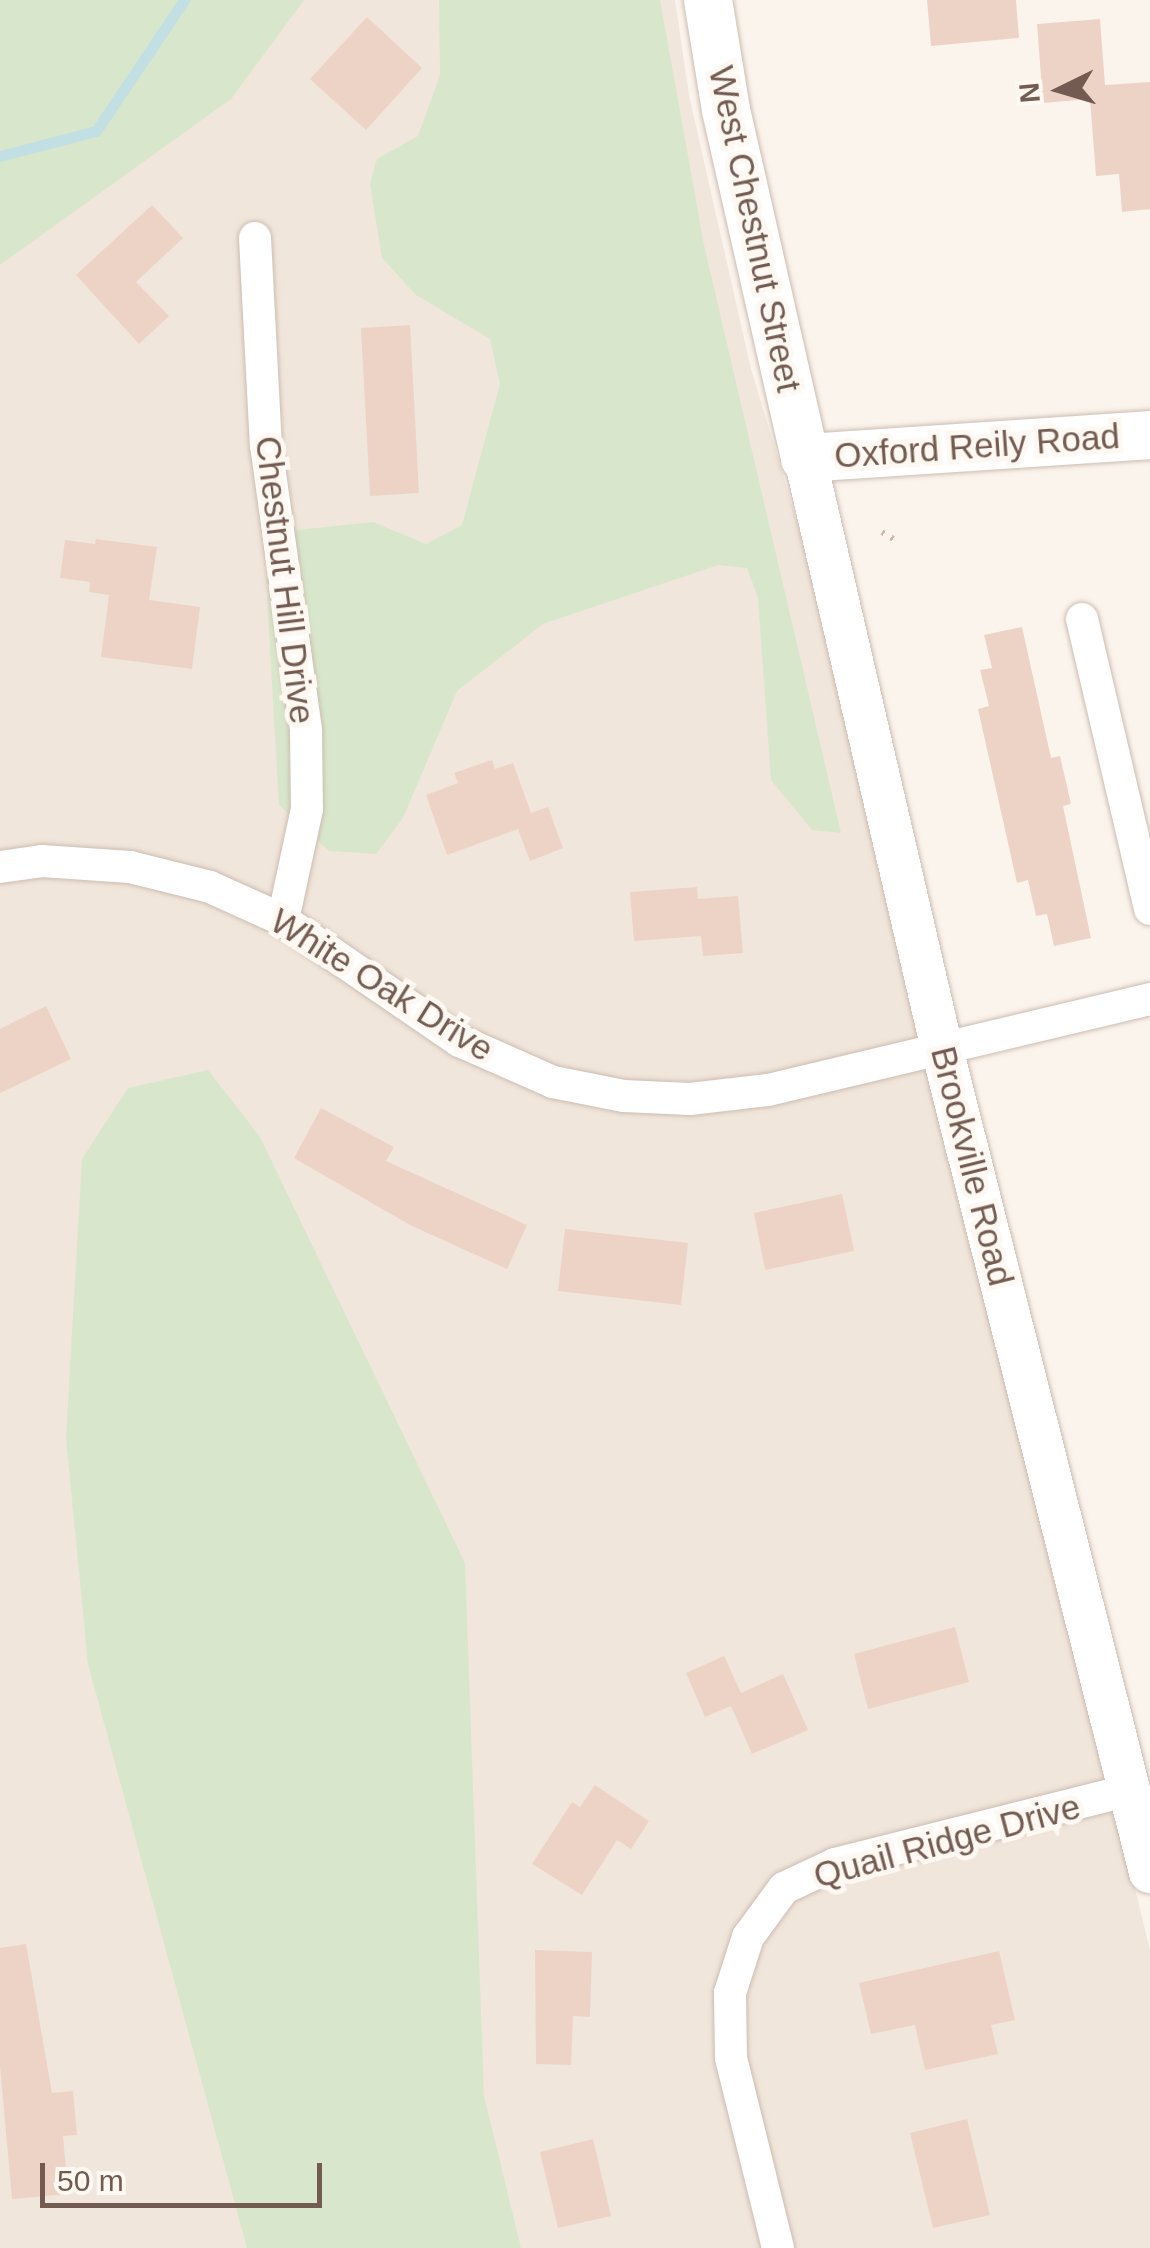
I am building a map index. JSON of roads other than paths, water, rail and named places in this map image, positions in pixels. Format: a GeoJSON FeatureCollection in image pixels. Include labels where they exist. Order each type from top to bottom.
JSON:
{"type":"FeatureCollection","features":[{"type":"Feature","properties":{"kind":"main road","name":"West Chestnut Street"},"geometry":{"type":"LineString","coordinates":[[708,0],[726,110],[804,458]]}},
{"type":"Feature","properties":{"kind":"main road","name":"Oxford Reily Road"},"geometry":{"type":"LineString","coordinates":[[804,458],[1150,435]]}},
{"type":"Feature","properties":{"kind":"street","name":"Chestnut Hill Drive"},"geometry":{"type":"LineString","coordinates":[[256,238],[266,445],[306,731],[307,809],[283,920]]}},
{"type":"Feature","properties":{"kind":"street","name":"Brookville Road"},"geometry":{"type":"LineString","coordinates":[[804,458],[942,1049],[1150,1872]]}},
{"type":"Feature","properties":{"kind":"street"},"geometry":{"type":"LineString","coordinates":[[1082,619],[1150,910]]}},
{"type":"Feature","properties":{"kind":"street","name":"White Oak Drive"},"geometry":{"type":"LineString","coordinates":[[0,867],[42,861],[130,867],[210,887],[283,920],[460,1041],[570,1086],[690,1099],[768,1090],[1150,998]]}},
{"type":"Feature","properties":{"kind":"street","name":"Quail Ridge Drive"},"geometry":{"type":"LineString","coordinates":[[778,2248],[730,2058],[730,1992],[748,1937],[784,1888],[835,1864],[1130,1790]]}},
{"type":"Feature","properties":{"kind":"waterway"},"geometry":{"type":"LineString","coordinates":[[0,156],[96,131],[184,0]]}}]}
